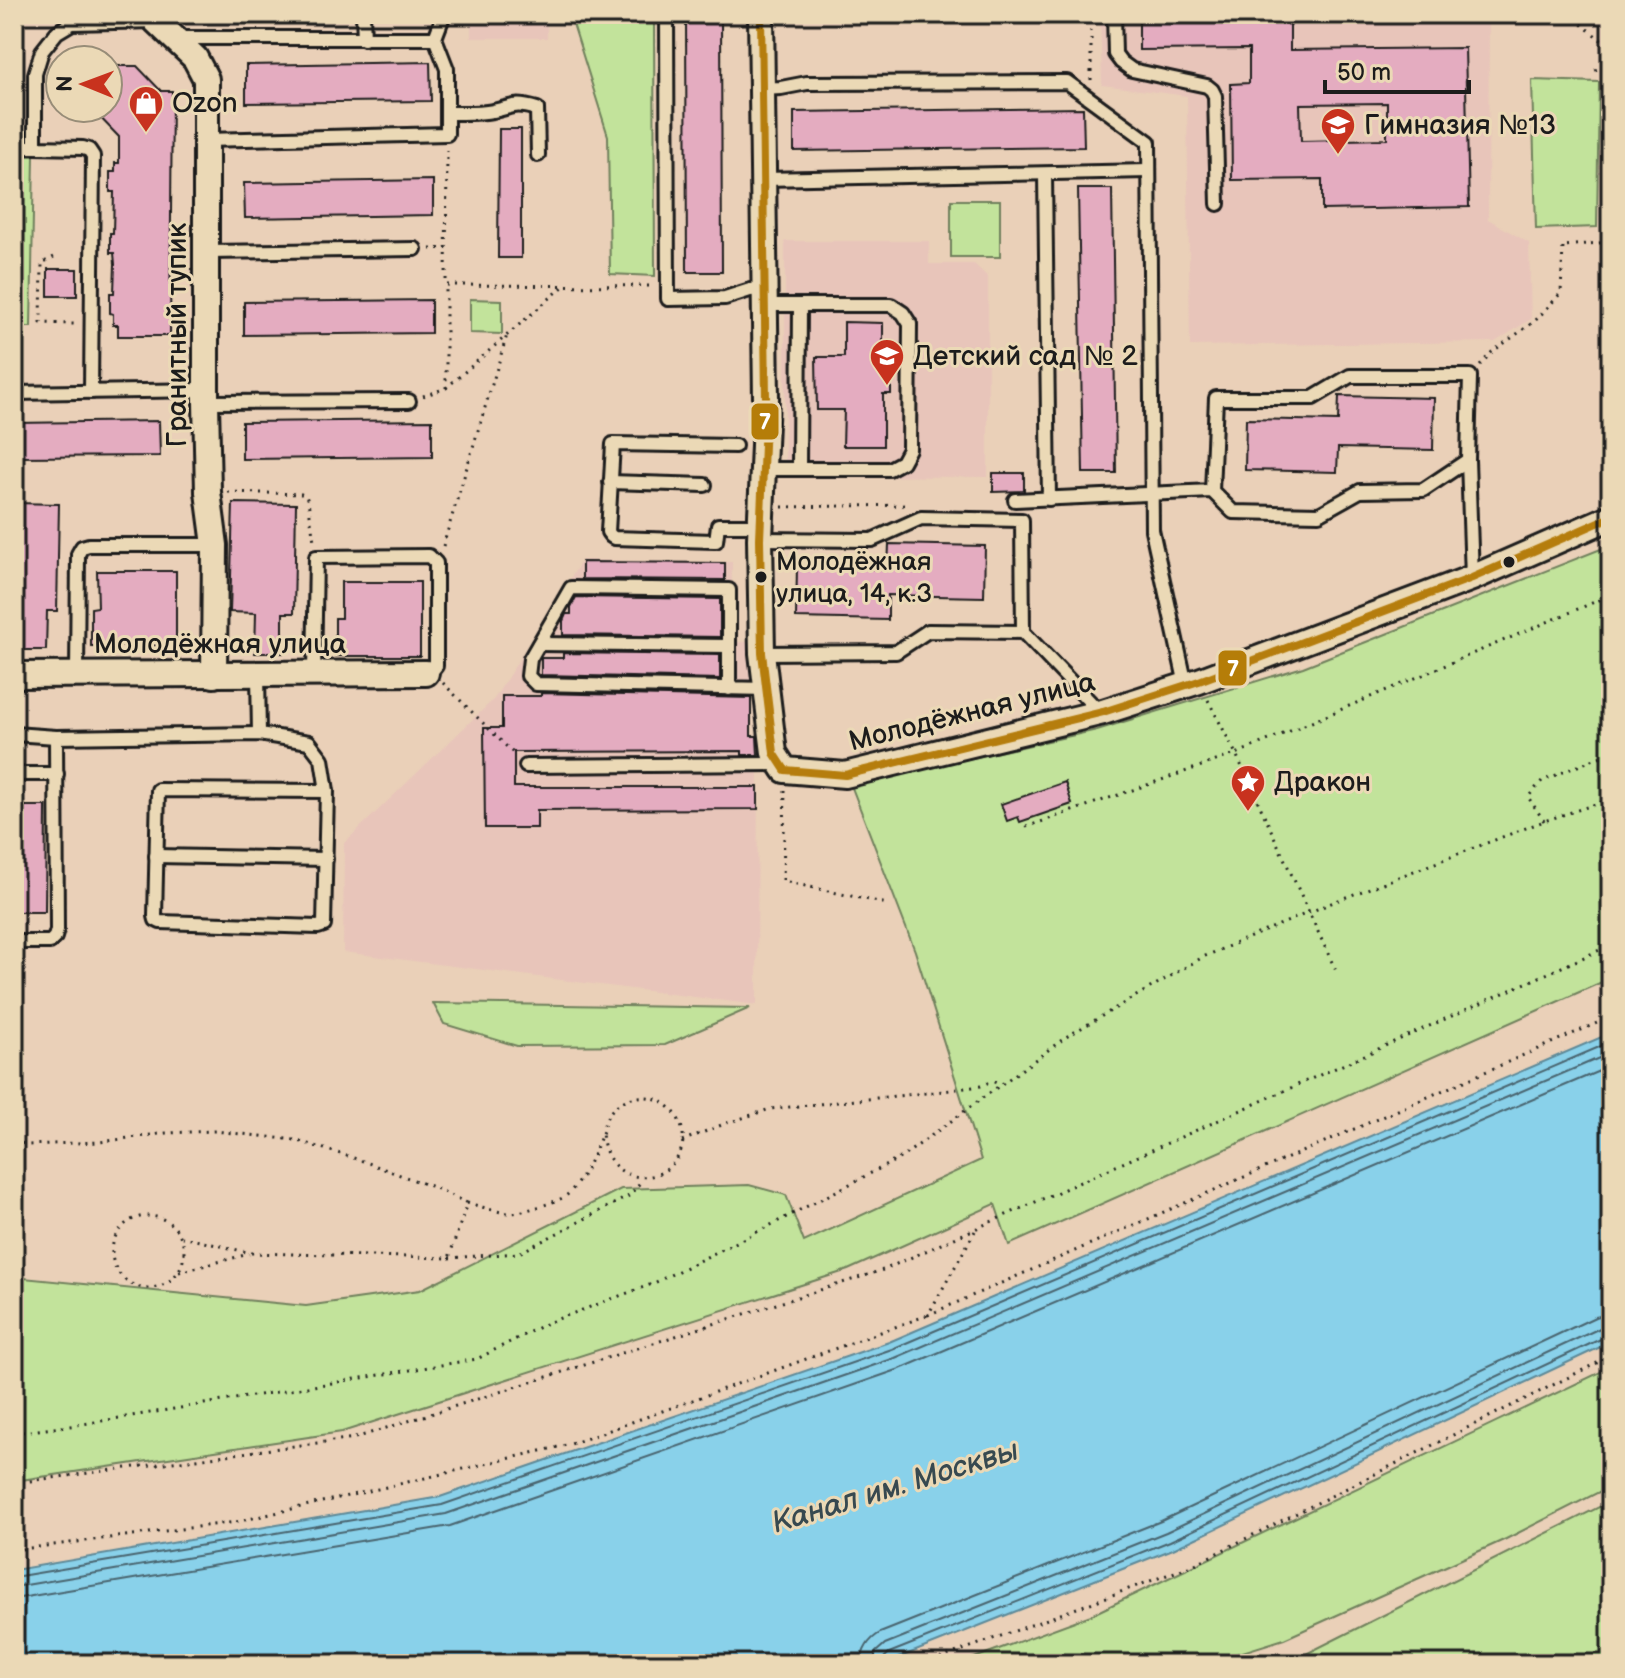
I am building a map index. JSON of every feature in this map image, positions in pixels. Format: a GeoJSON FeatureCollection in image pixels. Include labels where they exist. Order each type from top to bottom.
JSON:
{"type":"FeatureCollection","features":[{"type":"Feature","properties":{"kind":"street"},"geometry":{"type":"LineString","coordinates":[[761,14],[766,297],[761,524],[762,653],[774,753],[783,767]]}},
{"type":"Feature","properties":{"kind":"street","name":"Гранитный тупик"},"geometry":{"type":"LineString","coordinates":[[161,25],[195,58],[206,79],[208,492],[215,545],[214,675]]}},
{"type":"Feature","properties":{"kind":"street","name":"Молодёжная улица"},"geometry":{"type":"LineString","coordinates":[[783,767],[845,775],[1194,687],[1472,578],[1611,517]]}},
{"type":"Feature","properties":{"kind":"street","name":"Молодёжная улица"},"geometry":{"type":"LineString","coordinates":[[14,675],[429,672]]}},
{"type":"Feature","properties":{"kind":"lane"},"geometry":{"type":"LineString","coordinates":[[363,14],[364,39]]}},
{"type":"Feature","properties":{"kind":"lane"},"geometry":{"type":"LineString","coordinates":[[206,140],[447,134],[447,69],[435,38],[444,14]]}},
{"type":"Feature","properties":{"kind":"lane"},"geometry":{"type":"LineString","coordinates":[[667,14],[668,299],[725,298],[750,290],[800,305],[891,305],[903,313],[910,324],[909,449],[902,462],[889,469],[764,469]]}},
{"type":"Feature","properties":{"kind":"lane"},"geometry":{"type":"LineString","coordinates":[[1114,14],[1115,54],[1121,62],[1132,70],[1207,86],[1212,90],[1215,96],[1218,204]]}},
{"type":"Feature","properties":{"kind":"lane"},"geometry":{"type":"LineString","coordinates":[[35,147],[35,74],[42,51],[57,32],[72,23],[161,25],[364,39],[435,38]]}},
{"type":"Feature","properties":{"kind":"lane"},"geometry":{"type":"LineString","coordinates":[[762,89],[807,83],[1067,82],[1149,142],[1152,530],[1194,687]]}},
{"type":"Feature","properties":{"kind":"lane"},"geometry":{"type":"LineString","coordinates":[[447,113],[493,111],[522,104],[537,109],[538,155]]}},
{"type":"Feature","properties":{"kind":"lane"},"geometry":{"type":"LineString","coordinates":[[14,147],[83,148],[93,156],[91,392]]}},
{"type":"Feature","properties":{"kind":"lane"},"geometry":{"type":"LineString","coordinates":[[764,179],[1148,171]]}},
{"type":"Feature","properties":{"kind":"lane"},"geometry":{"type":"LineString","coordinates":[[1045,174],[1049,499]]}},
{"type":"Feature","properties":{"kind":"lane"},"geometry":{"type":"LineString","coordinates":[[206,252],[415,249]]}},
{"type":"Feature","properties":{"kind":"lane"},"geometry":{"type":"LineString","coordinates":[[799,468],[800,305]]}},
{"type":"Feature","properties":{"kind":"lane"},"geometry":{"type":"LineString","coordinates":[[1212,491],[1216,398],[1313,398],[1350,376],[1470,376],[1468,460],[1472,578]]}},
{"type":"Feature","properties":{"kind":"lane"},"geometry":{"type":"LineString","coordinates":[[14,393],[91,392],[409,401]]}},
{"type":"Feature","properties":{"kind":"lane"},"geometry":{"type":"LineString","coordinates":[[735,446],[613,444],[608,532],[614,538],[716,541],[718,525],[761,524],[872,540],[921,518],[1022,520],[1023,632],[1103,712]]}},
{"type":"Feature","properties":{"kind":"lane"},"geometry":{"type":"LineString","coordinates":[[1015,500],[1212,491],[1233,512],[1319,514],[1360,491],[1423,490],[1468,460]]}},
{"type":"Feature","properties":{"kind":"lane"},"geometry":{"type":"LineString","coordinates":[[610,482],[705,485]]}},
{"type":"Feature","properties":{"kind":"lane"},"geometry":{"type":"LineString","coordinates":[[77,675],[78,554],[82,547],[215,545]]}},
{"type":"Feature","properties":{"kind":"lane"},"geometry":{"type":"LineString","coordinates":[[314,673],[316,557],[429,556],[436,563],[436,666],[429,672]]}},
{"type":"Feature","properties":{"kind":"lane"},"geometry":{"type":"LineString","coordinates":[[729,689],[729,590],[571,588],[530,659],[528,676],[536,684],[729,689],[767,689]]}},
{"type":"Feature","properties":{"kind":"lane"},"geometry":{"type":"LineString","coordinates":[[762,653],[896,652],[928,631],[1023,632]]}},
{"type":"Feature","properties":{"kind":"lane"},"geometry":{"type":"LineString","coordinates":[[539,644],[729,646]]}},
{"type":"Feature","properties":{"kind":"lane"},"geometry":{"type":"LineString","coordinates":[[258,674],[259,734]]}},
{"type":"Feature","properties":{"kind":"lane"},"geometry":{"type":"LineString","coordinates":[[14,734],[56,737],[259,734],[309,742],[322,759],[327,791],[324,925],[160,922],[155,916],[158,790],[327,791]]}},
{"type":"Feature","properties":{"kind":"lane"},"geometry":{"type":"LineString","coordinates":[[14,942],[50,942],[57,930],[56,737]]}},
{"type":"Feature","properties":{"kind":"lane"},"geometry":{"type":"LineString","coordinates":[[526,766],[783,767]]}},
{"type":"Feature","properties":{"kind":"lane"},"geometry":{"type":"LineString","coordinates":[[14,774],[57,774]]}},
{"type":"Feature","properties":{"kind":"lane"},"geometry":{"type":"LineString","coordinates":[[156,856],[326,859]]}},
{"type":"Feature","properties":{"kind":"path"},"geometry":{"type":"LineString","coordinates":[[1088,98],[1091,14]]}},
{"type":"Feature","properties":{"kind":"path"},"geometry":{"type":"LineString","coordinates":[[1569,14],[1611,48]]}},
{"type":"Feature","properties":{"kind":"path"},"geometry":{"type":"LineString","coordinates":[[1595,70],[1611,66]]}},
{"type":"Feature","properties":{"kind":"path"},"geometry":{"type":"LineString","coordinates":[[446,388],[447,134]]}},
{"type":"Feature","properties":{"kind":"path"},"geometry":{"type":"LineString","coordinates":[[1470,376],[1492,352],[1535,321],[1561,293],[1563,246],[1611,242]]}},
{"type":"Feature","properties":{"kind":"path"},"geometry":{"type":"LineString","coordinates":[[54,257],[42,263],[41,323],[92,325]]}},
{"type":"Feature","properties":{"kind":"path"},"geometry":{"type":"LineString","coordinates":[[446,285],[668,285]]}},
{"type":"Feature","properties":{"kind":"path"},"geometry":{"type":"LineString","coordinates":[[409,401],[446,388],[564,286]]}},
{"type":"Feature","properties":{"kind":"path"},"geometry":{"type":"LineString","coordinates":[[436,563],[449,531],[507,335]]}},
{"type":"Feature","properties":{"kind":"path"},"geometry":{"type":"LineString","coordinates":[[208,492],[306,496],[316,557]]}},
{"type":"Feature","properties":{"kind":"path"},"geometry":{"type":"LineString","coordinates":[[761,524],[913,505]]}},
{"type":"Feature","properties":{"kind":"path"},"geometry":{"type":"LineString","coordinates":[[1026,827],[1236,754],[1611,595]]}},
{"type":"Feature","properties":{"kind":"path"},"geometry":{"type":"LineString","coordinates":[[429,672],[526,766]]}},
{"type":"Feature","properties":{"kind":"path"},"geometry":{"type":"LineString","coordinates":[[1194,687],[1236,754],[1337,973]]}},
{"type":"Feature","properties":{"kind":"path"},"geometry":{"type":"LineString","coordinates":[[1544,821],[1528,797],[1542,781],[1611,752]]}},
{"type":"Feature","properties":{"kind":"path"},"geometry":{"type":"LineString","coordinates":[[783,767],[783,881],[887,904]]}},
{"type":"Feature","properties":{"kind":"path"},"geometry":{"type":"LineString","coordinates":[[14,1433],[477,1359],[547,1323],[652,1284],[902,1157],[1066,1037],[1203,957],[1308,912],[1544,821],[1611,799]]}},
{"type":"Feature","properties":{"kind":"path"},"geometry":{"type":"LineString","coordinates":[[14,1483],[355,1438],[883,1270],[1611,945]]}},
{"type":"Feature","properties":{"kind":"path"},"geometry":{"type":"LineString","coordinates":[[14,1550],[236,1522],[571,1444],[928,1315],[1611,1017]]}},
{"type":"Feature","properties":{"kind":"path"},"geometry":{"type":"LineString","coordinates":[[682,1141],[770,1109],[935,1092],[981,1086],[992,1081],[1001,1085]]}},
{"type":"Feature","properties":{"kind":"path"},"geometry":{"type":"LineString","coordinates":[[14,1141],[28,1145],[100,1142],[166,1133],[215,1131],[295,1140],[360,1160],[467,1203],[512,1214],[566,1198],[585,1171],[606,1119],[614,1108],[626,1100],[640,1096],[664,1103],[674,1111],[680,1122],[682,1141],[676,1159],[668,1168],[657,1175],[630,1176],[608,1159],[602,1132]]}},
{"type":"Feature","properties":{"kind":"path"},"geometry":{"type":"LineString","coordinates":[[182,1237],[251,1253],[449,1258],[519,1253],[629,1196],[644,1177]]}},
{"type":"Feature","properties":{"kind":"path"},"geometry":{"type":"LineString","coordinates":[[449,1258],[467,1203]]}},
{"type":"Feature","properties":{"kind":"path"},"geometry":{"type":"LineString","coordinates":[[141,1216],[153,1216],[175,1227],[185,1249],[179,1272],[172,1281],[161,1287],[138,1288],[127,1283],[113,1264],[111,1251],[120,1228],[129,1220],[141,1216]]}},
{"type":"Feature","properties":{"kind":"path"},"geometry":{"type":"LineString","coordinates":[[928,1315],[976,1229]]}},
{"type":"Feature","properties":{"kind":"path"},"geometry":{"type":"LineString","coordinates":[[179,1272],[251,1253]]}},
{"type":"Feature","properties":{"kind":"path"},"geometry":{"type":"LineString","coordinates":[[925,1664],[1191,1566],[1611,1356]]}},
{"type":"Feature","properties":{"kind":"shaded area","name":"Гимназия №13"},"geometry":{"type":"Polygon","coordinates":[[[1100,14],[1489,14],[1488,219],[1529,243],[1531,319],[1495,342],[1190,346],[1187,96],[1102,85],[1100,14]]]}},
{"type":"Feature","properties":{"kind":"shaded area"},"geometry":{"type":"Polygon","coordinates":[[[547,16],[547,38],[471,38],[471,17],[547,16]]]}},
{"type":"Feature","properties":{"kind":"shaded area","name":"Детский сад № 2"},"geometry":{"type":"Polygon","coordinates":[[[785,241],[929,241],[929,264],[974,264],[988,277],[988,477],[785,476],[785,241]]]}},
{"type":"Feature","properties":{"kind":"shaded area"},"geometry":{"type":"Polygon","coordinates":[[[582,560],[732,562],[731,642],[751,642],[751,736],[758,736],[757,1005],[343,952],[344,843],[494,699],[582,560]]]}},
{"type":"Feature","properties":{"kind":"green space"},"geometry":{"type":"Polygon","coordinates":[[[570,14],[654,14],[655,276],[610,274],[608,136],[570,14]]]}},
{"type":"Feature","properties":{"kind":"green space"},"geometry":{"type":"Polygon","coordinates":[[[1532,80],[1599,82],[1597,227],[1536,229],[1532,80]]]}},
{"type":"Feature","properties":{"kind":"green space"},"geometry":{"type":"Polygon","coordinates":[[[14,156],[34,156],[31,327],[14,327],[14,156]]]}},
{"type":"Feature","properties":{"kind":"green space"},"geometry":{"type":"Polygon","coordinates":[[[951,200],[1000,200],[1000,257],[951,257],[951,200]]]}},
{"type":"Feature","properties":{"kind":"green space"},"geometry":{"type":"Polygon","coordinates":[[[470,299],[502,300],[502,334],[470,333],[470,299]]]}},
{"type":"Feature","properties":{"kind":"green space"},"geometry":{"type":"Polygon","coordinates":[[[1611,545],[1611,978],[1009,1245],[995,1204],[848,1270],[342,1432],[14,1481],[14,1277],[306,1306],[420,1290],[621,1189],[749,1185],[786,1195],[804,1242],[981,1160],[915,951],[851,785],[1097,730],[1303,667],[1611,545]]]}},
{"type":"Feature","properties":{"kind":"green space"},"geometry":{"type":"Polygon","coordinates":[[[433,1003],[750,1008],[665,1045],[517,1046],[444,1024],[433,1003]]]}},
{"type":"Feature","properties":{"kind":"green space"},"geometry":{"type":"Polygon","coordinates":[[[1611,1367],[1611,1486],[1506,1539],[1284,1639],[1204,1664],[958,1664],[1091,1615],[1611,1367]]]}},
{"type":"Feature","properties":{"kind":"green space"},"geometry":{"type":"Polygon","coordinates":[[[1611,1501],[1611,1664],[1286,1664],[1611,1501]]]}},
{"type":"Feature","properties":{"kind":"water","name":"Канал им. Москвы"},"geometry":{"type":"Polygon","coordinates":[[[1611,1033],[1611,1342],[1173,1549],[883,1664],[14,1664],[14,1570],[440,1497],[889,1342],[1611,1033]]]}},
{"type":"Feature","properties":{"kind":"building"},"geometry":{"type":"Polygon","coordinates":[[[686,14],[721,14],[722,272],[687,272],[686,14]]]}},
{"type":"Feature","properties":{"kind":"building"},"geometry":{"type":"Polygon","coordinates":[[[1290,14],[1290,50],[1465,48],[1469,207],[1322,210],[1322,179],[1232,180],[1231,84],[1249,83],[1249,49],[1139,50],[1139,15],[1290,14]],[[1387,103],[1300,104],[1301,141],[1387,139],[1387,103]]]}},
{"type":"Feature","properties":{"kind":"building"},"geometry":{"type":"Polygon","coordinates":[[[430,62],[431,101],[246,103],[246,65],[430,62]]]}},
{"type":"Feature","properties":{"kind":"building"},"geometry":{"type":"Polygon","coordinates":[[[124,66],[137,66],[161,91],[172,91],[170,336],[118,336],[118,325],[113,325],[110,293],[114,293],[115,264],[114,253],[110,253],[110,233],[113,233],[114,192],[110,192],[110,172],[115,172],[115,163],[119,163],[119,137],[106,124],[124,124],[124,66]]]}},
{"type":"Feature","properties":{"kind":"building"},"geometry":{"type":"Polygon","coordinates":[[[1083,108],[1084,147],[794,151],[794,112],[1083,108]]]}},
{"type":"Feature","properties":{"kind":"building"},"geometry":{"type":"Polygon","coordinates":[[[499,129],[521,129],[521,258],[498,258],[499,129]]]}},
{"type":"Feature","properties":{"kind":"building"},"geometry":{"type":"Polygon","coordinates":[[[433,180],[433,215],[245,218],[244,183],[433,180]]]}},
{"type":"Feature","properties":{"kind":"building"},"geometry":{"type":"Polygon","coordinates":[[[1078,189],[1112,189],[1116,473],[1083,473],[1078,189]]]}},
{"type":"Feature","properties":{"kind":"building"},"geometry":{"type":"Polygon","coordinates":[[[48,269],[77,269],[77,296],[48,296],[48,269]]]}},
{"type":"Feature","properties":{"kind":"building"},"geometry":{"type":"Polygon","coordinates":[[[431,300],[431,333],[244,335],[244,302],[431,300]]]}},
{"type":"Feature","properties":{"kind":"building"},"geometry":{"type":"Polygon","coordinates":[[[844,322],[883,323],[883,374],[891,374],[891,394],[883,394],[883,446],[843,446],[844,410],[817,410],[816,357],[844,357],[844,322]]]}},
{"type":"Feature","properties":{"kind":"building"},"geometry":{"type":"Polygon","coordinates":[[[1339,396],[1434,398],[1433,450],[1338,448],[1337,472],[1245,470],[1246,419],[1338,421],[1339,396]]]}},
{"type":"Feature","properties":{"kind":"building"},"geometry":{"type":"Polygon","coordinates":[[[432,420],[432,457],[242,459],[242,422],[432,420]]]}},
{"type":"Feature","properties":{"kind":"building"},"geometry":{"type":"Polygon","coordinates":[[[159,421],[160,456],[14,457],[14,423],[159,421]]]}},
{"type":"Feature","properties":{"kind":"building"},"geometry":{"type":"Polygon","coordinates":[[[993,473],[1024,473],[1024,491],[993,492],[993,473]]]}},
{"type":"Feature","properties":{"kind":"building"},"geometry":{"type":"Polygon","coordinates":[[[14,503],[59,504],[57,611],[47,611],[46,650],[18,650],[19,610],[14,610],[14,503]]]}},
{"type":"Feature","properties":{"kind":"building"},"geometry":{"type":"Polygon","coordinates":[[[233,503],[296,504],[294,613],[283,613],[283,653],[255,653],[256,613],[230,612],[233,503]]]}},
{"type":"Feature","properties":{"kind":"building"},"geometry":{"type":"Polygon","coordinates":[[[889,544],[985,546],[984,597],[888,595],[888,620],[796,618],[797,567],[888,569],[889,544]]]}},
{"type":"Feature","properties":{"kind":"building"},"geometry":{"type":"Polygon","coordinates":[[[582,562],[725,563],[725,580],[582,579],[582,562]]]}},
{"type":"Feature","properties":{"kind":"building"},"geometry":{"type":"Polygon","coordinates":[[[97,571],[176,571],[176,645],[91,646],[91,608],[98,607],[97,571]]]}},
{"type":"Feature","properties":{"kind":"building"},"geometry":{"type":"Polygon","coordinates":[[[341,582],[420,582],[420,656],[335,656],[335,618],[341,618],[341,582]]]}},
{"type":"Feature","properties":{"kind":"building"},"geometry":{"type":"Polygon","coordinates":[[[576,597],[720,599],[720,637],[563,635],[563,621],[566,614],[571,614],[576,597]]]}},
{"type":"Feature","properties":{"kind":"building"},"geometry":{"type":"Polygon","coordinates":[[[563,653],[720,655],[720,679],[541,675],[541,658],[563,658],[563,653]]]}},
{"type":"Feature","properties":{"kind":"building"},"geometry":{"type":"Polygon","coordinates":[[[541,693],[751,698],[751,736],[757,736],[758,755],[742,755],[742,751],[514,752],[514,787],[758,787],[758,809],[537,810],[537,828],[485,828],[484,728],[502,728],[502,696],[541,696],[541,693]]]}},
{"type":"Feature","properties":{"kind":"building"},"geometry":{"type":"Polygon","coordinates":[[[1065,782],[1072,804],[1020,822],[1018,817],[1007,821],[1001,804],[1065,782]]]}},
{"type":"Feature","properties":{"kind":"building"},"geometry":{"type":"Polygon","coordinates":[[[14,806],[46,806],[45,912],[14,912],[14,806]]]}},
{"type":"Feature","properties":{"kind":"transit line","name":"7"},"geometry":{"type":"LineString","coordinates":[[761,14],[766,398],[760,539],[762,653],[774,753],[785,770],[845,775],[1103,712],[1199,681],[1472,578],[1611,517]]}},
{"type":"Feature","properties":{"kind":"place","name":"Ozon"},"geometry":{"type":"Point","coordinates":[146,134]}},
{"type":"Feature","properties":{"kind":"place","name":"Гимназия №13"},"geometry":{"type":"Point","coordinates":[1338,156]}},
{"type":"Feature","properties":{"kind":"place","name":"Детский сад № 2"},"geometry":{"type":"Point","coordinates":[887,387]}},
{"type":"Feature","properties":{"kind":"place","name":"Молодёжная улица, 14, к.3"},"geometry":{"type":"Point","coordinates":[761,577]}},
{"type":"Feature","properties":{"kind":"place","name":"Дракон"},"geometry":{"type":"Point","coordinates":[1248,813]}}]}
